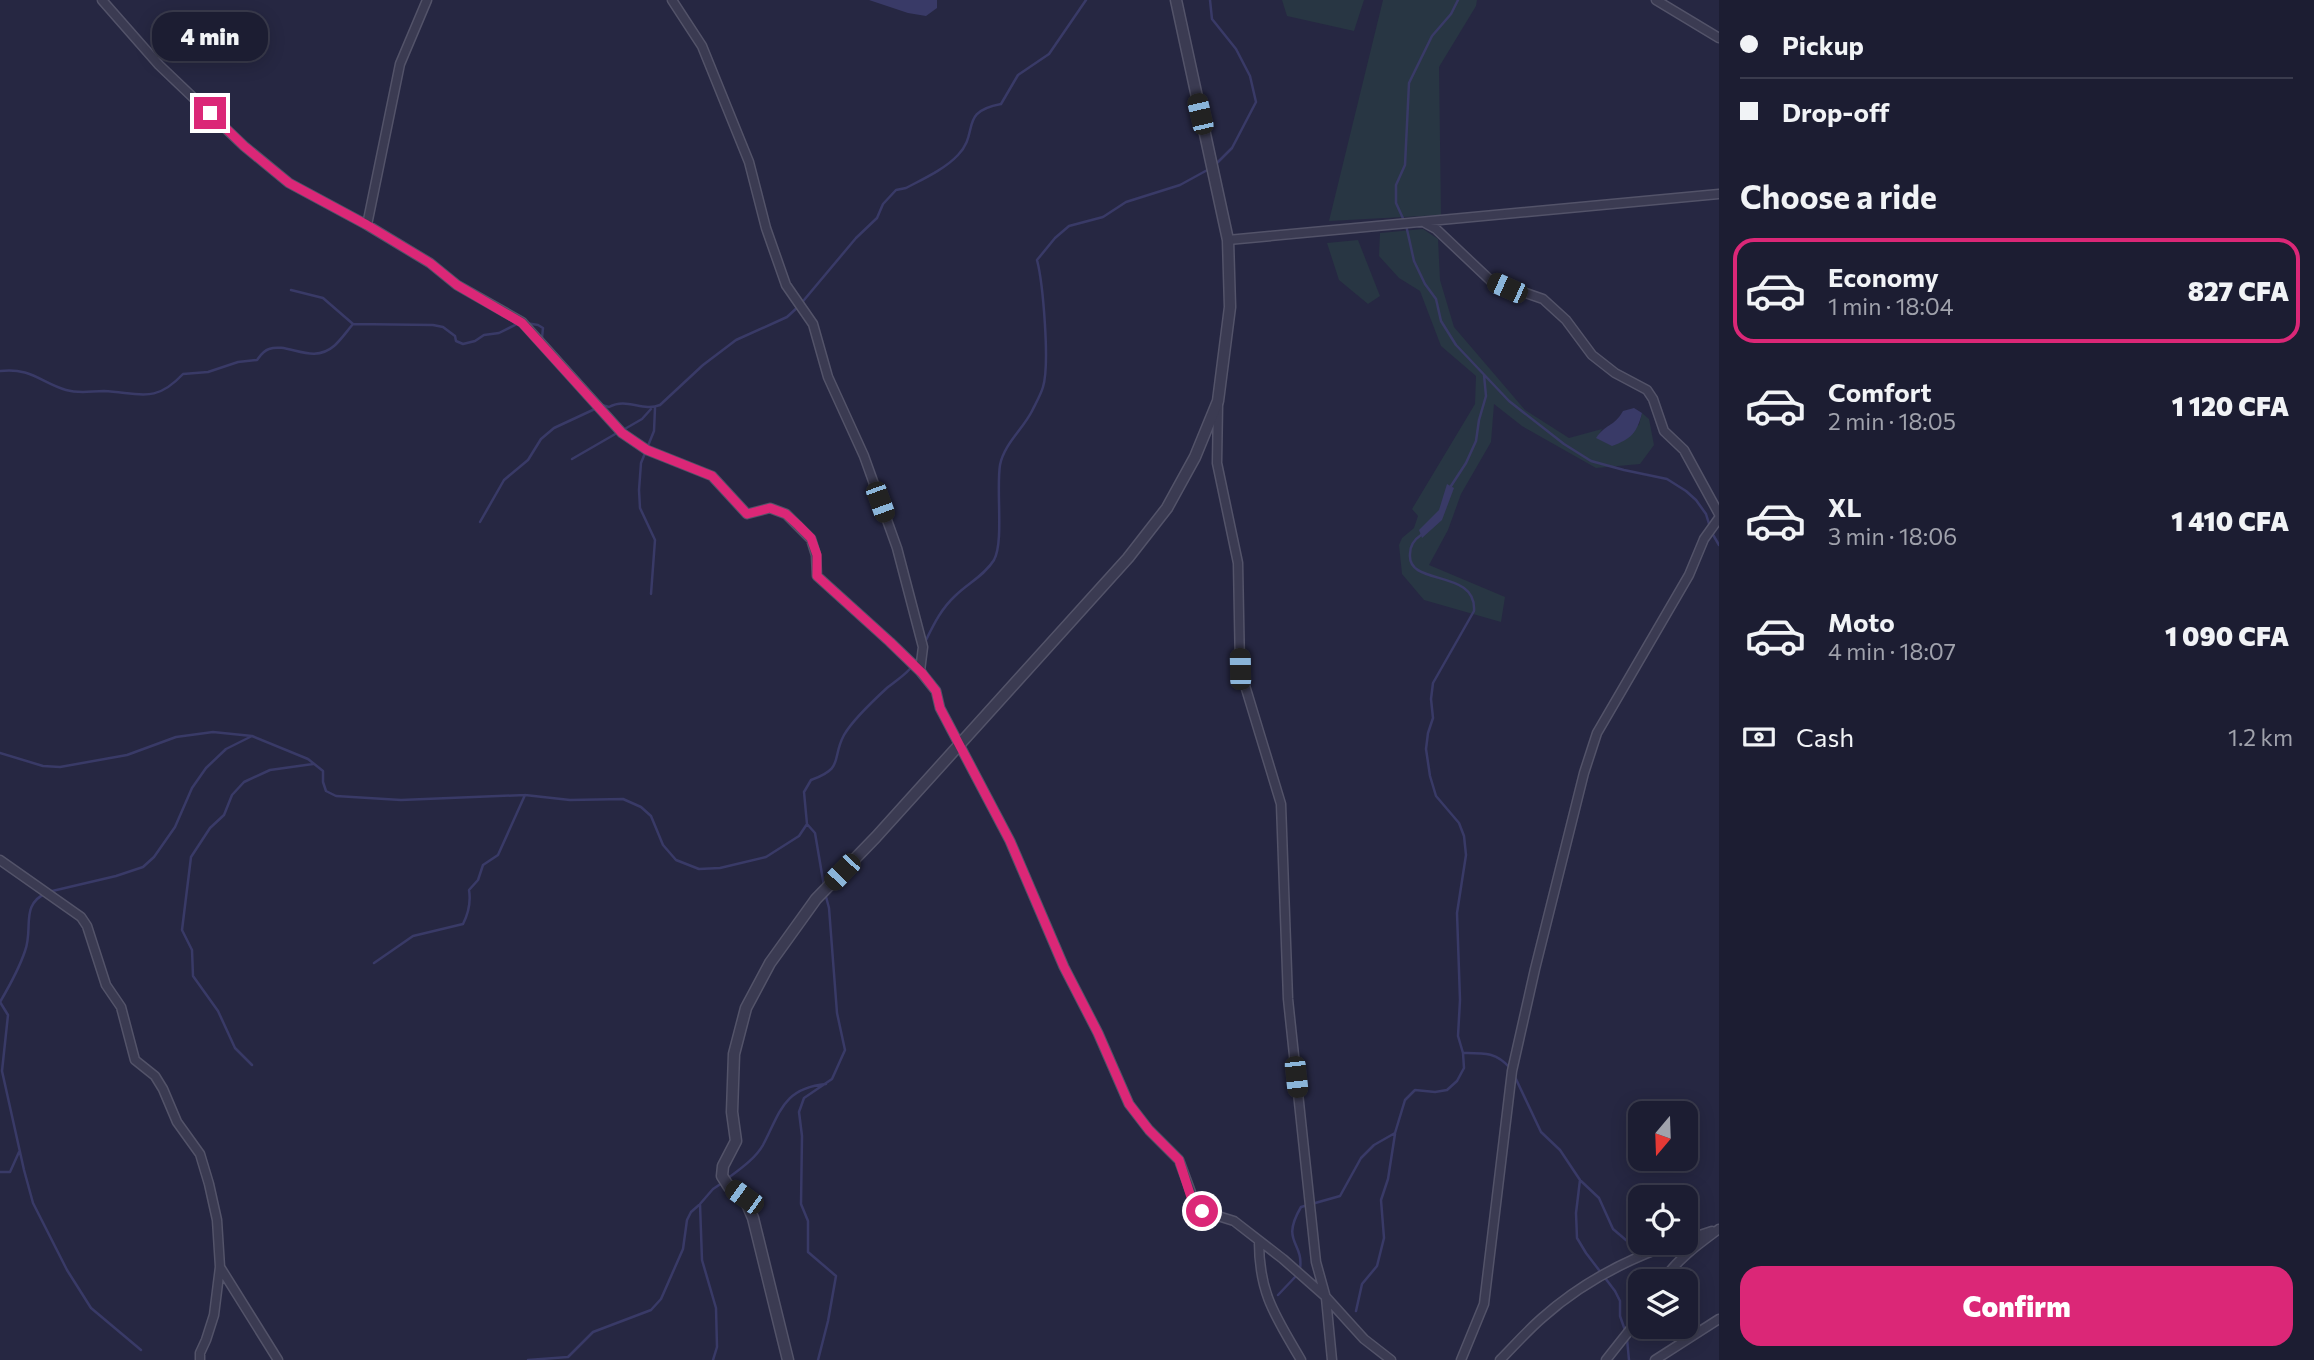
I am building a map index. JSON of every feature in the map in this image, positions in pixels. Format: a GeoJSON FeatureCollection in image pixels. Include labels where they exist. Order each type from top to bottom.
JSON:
{"type":"FeatureCollection","features":[{"type":"Feature","properties":{"kind":"street"},"geometry":{"type":"LineString","coordinates":[[102,0],[159,65],[244,146],[289,183],[367,225],[430,263],[457,285],[522,323],[622,433],[647,450],[712,476],[747,514],[770,508],[786,514],[811,538],[817,555],[817,576],[890,642],[922,673],[936,691],[940,708],[1010,841],[1064,967],[1098,1033],[1129,1104],[1149,1130],[1179,1160],[1196,1206],[1202,1211],[1234,1221],[1283,1259],[1325,1296],[1364,1339],[1391,1360]]}},
{"type":"Feature","properties":{"kind":"street"},"geometry":{"type":"LineString","coordinates":[[367,225],[400,64],[426,0]]}},
{"type":"Feature","properties":{"kind":"street"},"geometry":{"type":"LineString","coordinates":[[672,0],[702,46],[750,162],[766,228],[786,285],[813,324],[828,377],[864,456],[897,548],[923,647],[922,673]]}},
{"type":"Feature","properties":{"kind":"street"},"geometry":{"type":"LineString","coordinates":[[1176,0],[1228,240],[1230,307],[1218,401],[1217,463],[1238,564],[1240,669],[1281,804],[1288,999],[1316,1262],[1325,1296],[1332,1360]]}},
{"type":"Feature","properties":{"kind":"street"},"geometry":{"type":"LineString","coordinates":[[1656,0],[1719,38]]}},
{"type":"Feature","properties":{"kind":"street"},"geometry":{"type":"LineString","coordinates":[[1228,240],[1719,194]]}},
{"type":"Feature","properties":{"kind":"street"},"geometry":{"type":"LineString","coordinates":[[1425,223],[1436,229],[1491,281],[1543,299],[1566,320],[1592,355],[1615,373],[1647,390],[1664,431],[1684,450],[1719,516],[1704,539],[1689,575],[1597,733],[1584,773],[1535,968],[1513,1071],[1484,1304],[1461,1360]]}},
{"type":"Feature","properties":{"kind":"street"},"geometry":{"type":"LineString","coordinates":[[788,1360],[753,1218],[744,1197],[729,1186],[722,1176],[723,1166],[736,1140],[733,1112],[734,1054],[746,1008],[769,963],[816,899],[876,837],[1128,558],[1167,508],[1195,457],[1218,401]]}},
{"type":"Feature","properties":{"kind":"street"},"geometry":{"type":"LineString","coordinates":[[0,859],[74,910],[87,926],[106,985],[121,1007],[135,1060],[155,1076],[177,1122],[200,1154],[217,1220],[220,1267],[214,1315],[200,1360]]}},
{"type":"Feature","properties":{"kind":"street"},"geometry":{"type":"LineString","coordinates":[[1698,1236],[1718,1229]]}},
{"type":"Feature","properties":{"kind":"street"},"geometry":{"type":"LineString","coordinates":[[1673,1269],[1718,1229]]}},
{"type":"Feature","properties":{"kind":"street"},"geometry":{"type":"LineString","coordinates":[[1259,1242],[1259,1268],[1265,1294],[1301,1360]]}},
{"type":"Feature","properties":{"kind":"street"},"geometry":{"type":"LineString","coordinates":[[1500,1360],[1541,1318],[1574,1293],[1643,1255]]}},
{"type":"Feature","properties":{"kind":"street"},"geometry":{"type":"LineString","coordinates":[[220,1267],[278,1360]]}},
{"type":"Feature","properties":{"kind":"street"},"geometry":{"type":"LineString","coordinates":[[1655,1360],[1719,1319]]}},
{"type":"Feature","properties":{"kind":"street"},"geometry":{"type":"LineString","coordinates":[[1606,1360],[1628,1332]]}},
{"type":"Feature","properties":{"kind":"shaded area"},"geometry":{"type":"Polygon","coordinates":[[[869,0],[937,0],[937,8],[926,16],[869,0]]]}},
{"type":"Feature","properties":{"kind":"shaded area"},"geometry":{"type":"Polygon","coordinates":[[[1282,0],[1364,0],[1354,31],[1287,16],[1282,0]]]}},
{"type":"Feature","properties":{"kind":"shaded area"},"geometry":{"type":"Polygon","coordinates":[[[1383,0],[1477,0],[1439,67],[1441,215],[1329,221],[1383,0]]]}},
{"type":"Feature","properties":{"kind":"shaded area"},"geometry":{"type":"Polygon","coordinates":[[[1423,229],[1438,239],[1440,280],[1454,327],[1525,410],[1569,438],[1602,429],[1597,438],[1639,425],[1642,413],[1649,419],[1654,445],[1640,464],[1596,468],[1522,426],[1494,404],[1491,442],[1461,494],[1448,530],[1429,565],[1505,597],[1501,622],[1424,600],[1402,574],[1399,545],[1402,538],[1414,528],[1418,516],[1412,509],[1475,404],[1476,376],[1441,346],[1420,291],[1399,278],[1379,256],[1380,233],[1423,229]]]}},
{"type":"Feature","properties":{"kind":"shaded area"},"geometry":{"type":"Polygon","coordinates":[[[1358,240],[1380,296],[1368,304],[1339,280],[1327,243],[1358,240]]]}},
{"type":"Feature","properties":{"kind":"shaded area"},"geometry":{"type":"Polygon","coordinates":[[[1634,408],[1642,413],[1638,426],[1629,438],[1612,446],[1596,438],[1623,411],[1634,408]]]}},
{"type":"Feature","properties":{"kind":"shaded area"},"geometry":{"type":"Polygon","coordinates":[[[1447,484],[1454,488],[1442,520],[1422,538],[1419,530],[1439,510],[1447,484]]]}},
{"type":"Feature","properties":{"kind":"waterway"},"geometry":{"type":"LineString","coordinates":[[526,323],[543,328],[542,338],[602,405],[660,405],[703,365],[736,340],[787,317],[877,218],[883,204],[896,190],[906,188],[953,160],[964,147],[974,118],[979,112],[1001,104],[1018,75],[1049,54],[1086,0]]}},
{"type":"Feature","properties":{"kind":"waterway"},"geometry":{"type":"LineString","coordinates":[[1210,0],[1212,19],[1236,49],[1250,76],[1256,102],[1232,148],[1216,164]]}},
{"type":"Feature","properties":{"kind":"waterway"},"geometry":{"type":"LineString","coordinates":[[1458,0],[1451,14],[1432,36],[1409,83],[1405,165],[1396,185],[1396,203],[1406,225],[1414,261],[1436,299],[1441,321],[1456,345],[1509,401],[1564,444],[1591,461],[1667,479],[1696,500],[1706,514],[1710,527]]}},
{"type":"Feature","properties":{"kind":"waterway"},"geometry":{"type":"LineString","coordinates":[[924,644],[945,607],[960,591],[986,571],[997,552],[1002,457],[1037,402],[1045,376],[1045,324],[1037,260],[1069,226],[1103,217],[1126,202],[1180,185],[1211,168]]}},
{"type":"Feature","properties":{"kind":"waterway"},"geometry":{"type":"LineString","coordinates":[[291,290],[323,298],[353,324]]}},
{"type":"Feature","properties":{"kind":"waterway"},"geometry":{"type":"LineString","coordinates":[[0,371],[28,373],[71,391],[146,394],[164,390],[183,374],[208,372],[238,362],[257,360],[269,349],[284,348],[317,354],[326,351],[337,344],[353,324],[433,325],[443,327],[455,336],[456,341],[463,344],[484,335],[499,333],[519,323]]}},
{"type":"Feature","properties":{"kind":"waterway"},"geometry":{"type":"LineString","coordinates":[[1451,486],[1476,441],[1486,396],[1484,375]]}},
{"type":"Feature","properties":{"kind":"waterway"},"geometry":{"type":"LineString","coordinates":[[480,522],[504,480],[528,460],[541,439],[554,428],[597,408]]}},
{"type":"Feature","properties":{"kind":"waterway"},"geometry":{"type":"LineString","coordinates":[[651,594],[655,540],[640,508],[639,490],[641,463],[654,431],[655,408]]}},
{"type":"Feature","properties":{"kind":"waterway"},"geometry":{"type":"LineString","coordinates":[[623,430],[642,419],[651,409]]}},
{"type":"Feature","properties":{"kind":"waterway"},"geometry":{"type":"LineString","coordinates":[[572,459],[617,433]]}},
{"type":"Feature","properties":{"kind":"waterway"},"geometry":{"type":"LineString","coordinates":[[1712,533],[1719,545]]}},
{"type":"Feature","properties":{"kind":"waterway"},"geometry":{"type":"LineString","coordinates":[[1300,1269],[1293,1228],[1301,1207],[1340,1196],[1361,1158],[1374,1145],[1395,1133],[1405,1100],[1415,1090],[1447,1090],[1457,1081],[1464,1068],[1458,1036],[1460,1000],[1457,913],[1466,855],[1464,836],[1459,823],[1436,796],[1426,749],[1433,718],[1433,683],[1474,611],[1472,598],[1465,589],[1419,571],[1412,564],[1411,548],[1421,535]]}},
{"type":"Feature","properties":{"kind":"waterway"},"geometry":{"type":"LineString","coordinates":[[141,1350],[91,1308],[67,1270],[33,1203],[24,1170],[2,1071],[8,1015],[0,1002],[23,958],[30,910],[39,897],[48,892],[143,867],[154,857],[175,827],[192,788],[206,768],[226,749],[252,736],[308,759],[323,771],[326,791],[336,796],[401,800],[525,795],[570,800],[623,799],[641,807],[651,816],[663,845],[676,860],[699,869],[720,868],[766,857],[799,836],[807,824],[804,792],[811,780],[822,776],[833,767],[840,743],[848,729],[877,697],[909,670],[918,657]]}},
{"type":"Feature","properties":{"kind":"waterway"},"geometry":{"type":"LineString","coordinates":[[0,753],[43,766],[60,767],[127,755],[176,737],[213,732],[252,736]]}},
{"type":"Feature","properties":{"kind":"waterway"},"geometry":{"type":"LineString","coordinates":[[252,1065],[235,1048],[218,1011],[193,976],[192,950],[182,930],[191,857],[210,828],[224,815],[232,795],[244,782],[270,770],[313,764]]}},
{"type":"Feature","properties":{"kind":"waterway"},"geometry":{"type":"LineString","coordinates":[[374,963],[413,936],[463,924],[469,907],[469,890],[478,880],[483,865],[498,855],[525,795]]}},
{"type":"Feature","properties":{"kind":"waterway"},"geometry":{"type":"LineString","coordinates":[[807,824],[815,833],[824,886]]}},
{"type":"Feature","properties":{"kind":"waterway"},"geometry":{"type":"LineString","coordinates":[[818,1360],[836,1276],[808,1252],[808,1221],[801,1204],[802,1136],[799,1112],[804,1098],[832,1079],[845,1050],[837,1013],[829,908],[825,893]]}},
{"type":"Feature","properties":{"kind":"waterway"},"geometry":{"type":"LineString","coordinates":[[1463,1053],[1489,1054],[1510,1068]]}},
{"type":"Feature","properties":{"kind":"waterway"},"geometry":{"type":"LineString","coordinates":[[1515,1077],[1541,1132],[1560,1150],[1580,1180],[1576,1213],[1577,1238],[1615,1291],[1620,1301],[1620,1316],[1626,1333]]}},
{"type":"Feature","properties":{"kind":"waterway"},"geometry":{"type":"LineString","coordinates":[[727,1179],[760,1150],[779,1113],[792,1097],[812,1086],[826,1084]]}},
{"type":"Feature","properties":{"kind":"waterway"},"geometry":{"type":"LineString","coordinates":[[1356,1311],[1362,1284],[1377,1266],[1384,1238],[1381,1200],[1388,1179],[1395,1134]]}},
{"type":"Feature","properties":{"kind":"waterway"},"geometry":{"type":"LineString","coordinates":[[0,1172],[10,1172],[19,1152]]}},
{"type":"Feature","properties":{"kind":"waterway"},"geometry":{"type":"LineString","coordinates":[[1581,1181],[1599,1198],[1613,1229],[1628,1242]]}},
{"type":"Feature","properties":{"kind":"waterway"},"geometry":{"type":"LineString","coordinates":[[713,1360],[717,1347],[716,1308],[702,1260],[700,1204],[722,1183]]}},
{"type":"Feature","properties":{"kind":"waterway"},"geometry":{"type":"LineString","coordinates":[[528,1360],[568,1357],[593,1332],[651,1310],[661,1299],[683,1249],[687,1220],[699,1205]]}},
{"type":"Feature","properties":{"kind":"waterway"},"geometry":{"type":"LineString","coordinates":[[1278,1295],[1297,1275]]}},
{"type":"Feature","properties":{"kind":"waterway"},"geometry":{"type":"LineString","coordinates":[[1627,1339],[1629,1360]]}},
{"type":"Feature","properties":{"kind":"route"},"geometry":{"type":"LineString","coordinates":[[210,113],[244,146],[289,183],[367,225],[430,263],[457,285],[522,323],[622,433],[647,450],[712,476],[747,514],[770,508],[786,514],[811,538],[817,555],[817,576],[890,642],[922,673],[936,691],[940,708],[1010,841],[1064,967],[1098,1033],[1129,1104],[1149,1130],[1179,1160],[1191,1197],[1202,1211]]}}]}
